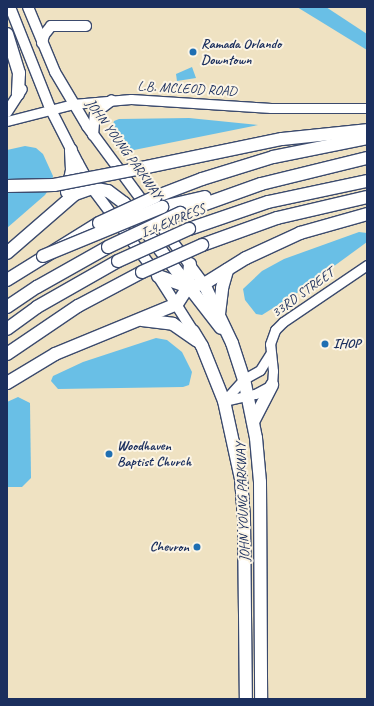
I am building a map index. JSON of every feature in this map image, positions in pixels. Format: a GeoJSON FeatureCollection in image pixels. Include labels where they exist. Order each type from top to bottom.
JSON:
{"type":"FeatureCollection","features":[{"type":"Feature","properties":{"kind":"highway"},"geometry":{"type":"LineString","coordinates":[[7,34],[18,68],[18,94]]}},
{"type":"Feature","properties":{"kind":"highway"},"geometry":{"type":"LineString","coordinates":[[7,186],[54,186],[282,139],[367,130]]}},
{"type":"Feature","properties":{"kind":"highway"},"geometry":{"type":"LineString","coordinates":[[7,280],[43,256],[99,223],[155,197],[202,179],[273,157],[367,138]]}},
{"type":"Feature","properties":{"kind":"highway"},"geometry":{"type":"LineString","coordinates":[[58,208],[71,180],[71,150]]}},
{"type":"Feature","properties":{"kind":"highway","name":"I-4 EXPRESS"},"geometry":{"type":"LineString","coordinates":[[7,307],[37,287],[108,247],[180,213],[260,184],[367,158]]}},
{"type":"Feature","properties":{"kind":"highway","name":"I-4 EXPRESS"},"geometry":{"type":"LineString","coordinates":[[7,329],[36,307],[118,262],[189,229],[268,202],[367,181]]}},
{"type":"Feature","properties":{"kind":"highway"},"geometry":{"type":"LineString","coordinates":[[43,256],[162,207],[260,184]]}},
{"type":"Feature","properties":{"kind":"highway"},"geometry":{"type":"LineString","coordinates":[[7,253],[75,194],[92,188],[108,191],[124,203],[232,343]]}},
{"type":"Feature","properties":{"kind":"highway"},"geometry":{"type":"LineString","coordinates":[[7,354],[78,306],[142,272],[202,245],[277,218],[367,197]]}},
{"type":"Feature","properties":{"kind":"highway"},"geometry":{"type":"LineString","coordinates":[[158,276],[188,287],[204,284],[227,270],[300,233],[367,214]]}},
{"type":"Feature","properties":{"kind":"highway"},"geometry":{"type":"LineString","coordinates":[[7,383],[55,354],[177,304],[188,287],[190,264]]}},
{"type":"Feature","properties":{"kind":"highway"},"geometry":{"type":"LineString","coordinates":[[219,314],[222,288],[227,270]]}},
{"type":"Feature","properties":{"kind":"highway","name":"JOHN YOUNG PARKWAY"},"geometry":{"type":"LineString","coordinates":[[204,284],[232,343],[244,379],[254,422],[260,482],[261,699]]}},
{"type":"Feature","properties":{"kind":"highway"},"geometry":{"type":"LineString","coordinates":[[135,320],[174,324],[184,329],[202,346]]}},
{"type":"Feature","properties":{"kind":"highway","name":"JOHN YOUNG PARKWAY"},"geometry":{"type":"LineString","coordinates":[[193,331],[202,346],[224,401],[241,486],[244,519],[246,699]]}},
{"type":"Feature","properties":{"kind":"highway"},"geometry":{"type":"LineString","coordinates":[[254,422],[272,385]]}},
{"type":"Feature","properties":{"kind":"highway"},"geometry":{"type":"LineString","coordinates":[[245,596],[261,624]]}},
{"type":"Feature","properties":{"kind":"main road","name":"JOHN YOUNG PARKWAY"},"geometry":{"type":"LineString","coordinates":[[10,7],[50,108],[92,188],[158,276],[193,331]]}},
{"type":"Feature","properties":{"kind":"main road","name":"JOHN YOUNG PARKWAY"},"geometry":{"type":"LineString","coordinates":[[28,7],[42,43],[73,104],[93,135],[204,284]]}},
{"type":"Feature","properties":{"kind":"main road"},"geometry":{"type":"LineString","coordinates":[[7,112],[24,84],[24,73],[12,31],[14,17]]}},
{"type":"Feature","properties":{"kind":"main road"},"geometry":{"type":"LineString","coordinates":[[42,43],[44,35],[51,26],[86,26]]}},
{"type":"Feature","properties":{"kind":"main road"},"geometry":{"type":"LineString","coordinates":[[93,135],[96,113],[112,100]]}},
{"type":"Feature","properties":{"kind":"street","name":"L.B. MCLEOD ROAD"},"geometry":{"type":"LineString","coordinates":[[7,121],[50,108],[112,100],[148,99],[271,108],[367,108]]}},
{"type":"Feature","properties":{"kind":"street","name":"33RD STREET"},"geometry":{"type":"LineString","coordinates":[[272,385],[274,371],[270,354],[272,336],[283,322],[367,265]]}},
{"type":"Feature","properties":{"kind":"street","name":"33RD STREET"},"geometry":{"type":"LineString","coordinates":[[224,401],[244,379],[260,370],[270,354]]}},
{"type":"Feature","properties":{"kind":"street"},"geometry":{"type":"LineString","coordinates":[[224,401],[248,396],[272,385]]}},
{"type":"Feature","properties":{"kind":"water"},"geometry":{"type":"Polygon","coordinates":[[[297,7],[326,7],[367,34],[367,50],[297,7]]]}},
{"type":"Feature","properties":{"kind":"water"},"geometry":{"type":"Polygon","coordinates":[[[192,67],[196,78],[177,81],[176,74],[192,67]]]}},
{"type":"Feature","properties":{"kind":"water"},"geometry":{"type":"Polygon","coordinates":[[[189,118],[258,125],[129,151],[112,128],[114,121],[119,119],[189,118]]]}},
{"type":"Feature","properties":{"kind":"water"},"geometry":{"type":"Polygon","coordinates":[[[25,146],[36,148],[43,154],[53,176],[51,186],[45,195],[7,228],[7,150],[25,146]]]}},
{"type":"Feature","properties":{"kind":"water"},"geometry":{"type":"Polygon","coordinates":[[[359,232],[367,233],[367,242],[300,291],[262,315],[256,314],[245,300],[243,289],[262,271],[284,259],[359,232]]]}},
{"type":"Feature","properties":{"kind":"water"},"geometry":{"type":"Polygon","coordinates":[[[156,338],[167,340],[182,352],[192,372],[189,385],[183,387],[58,389],[51,381],[53,376],[83,362],[156,338]]]}},
{"type":"Feature","properties":{"kind":"water"},"geometry":{"type":"Polygon","coordinates":[[[18,397],[30,403],[31,478],[22,487],[7,487],[7,402],[18,397]]]}},
{"type":"Feature","properties":{"kind":"place","name":"Ramada Orlando Downtown"},"geometry":{"type":"Point","coordinates":[193,52]}},
{"type":"Feature","properties":{"kind":"place","name":"IHOP"},"geometry":{"type":"Point","coordinates":[325,344]}},
{"type":"Feature","properties":{"kind":"place","name":"Woodhaven Baptist Church"},"geometry":{"type":"Point","coordinates":[109,454]}},
{"type":"Feature","properties":{"kind":"place","name":"Chevron"},"geometry":{"type":"Point","coordinates":[197,547]}}]}
